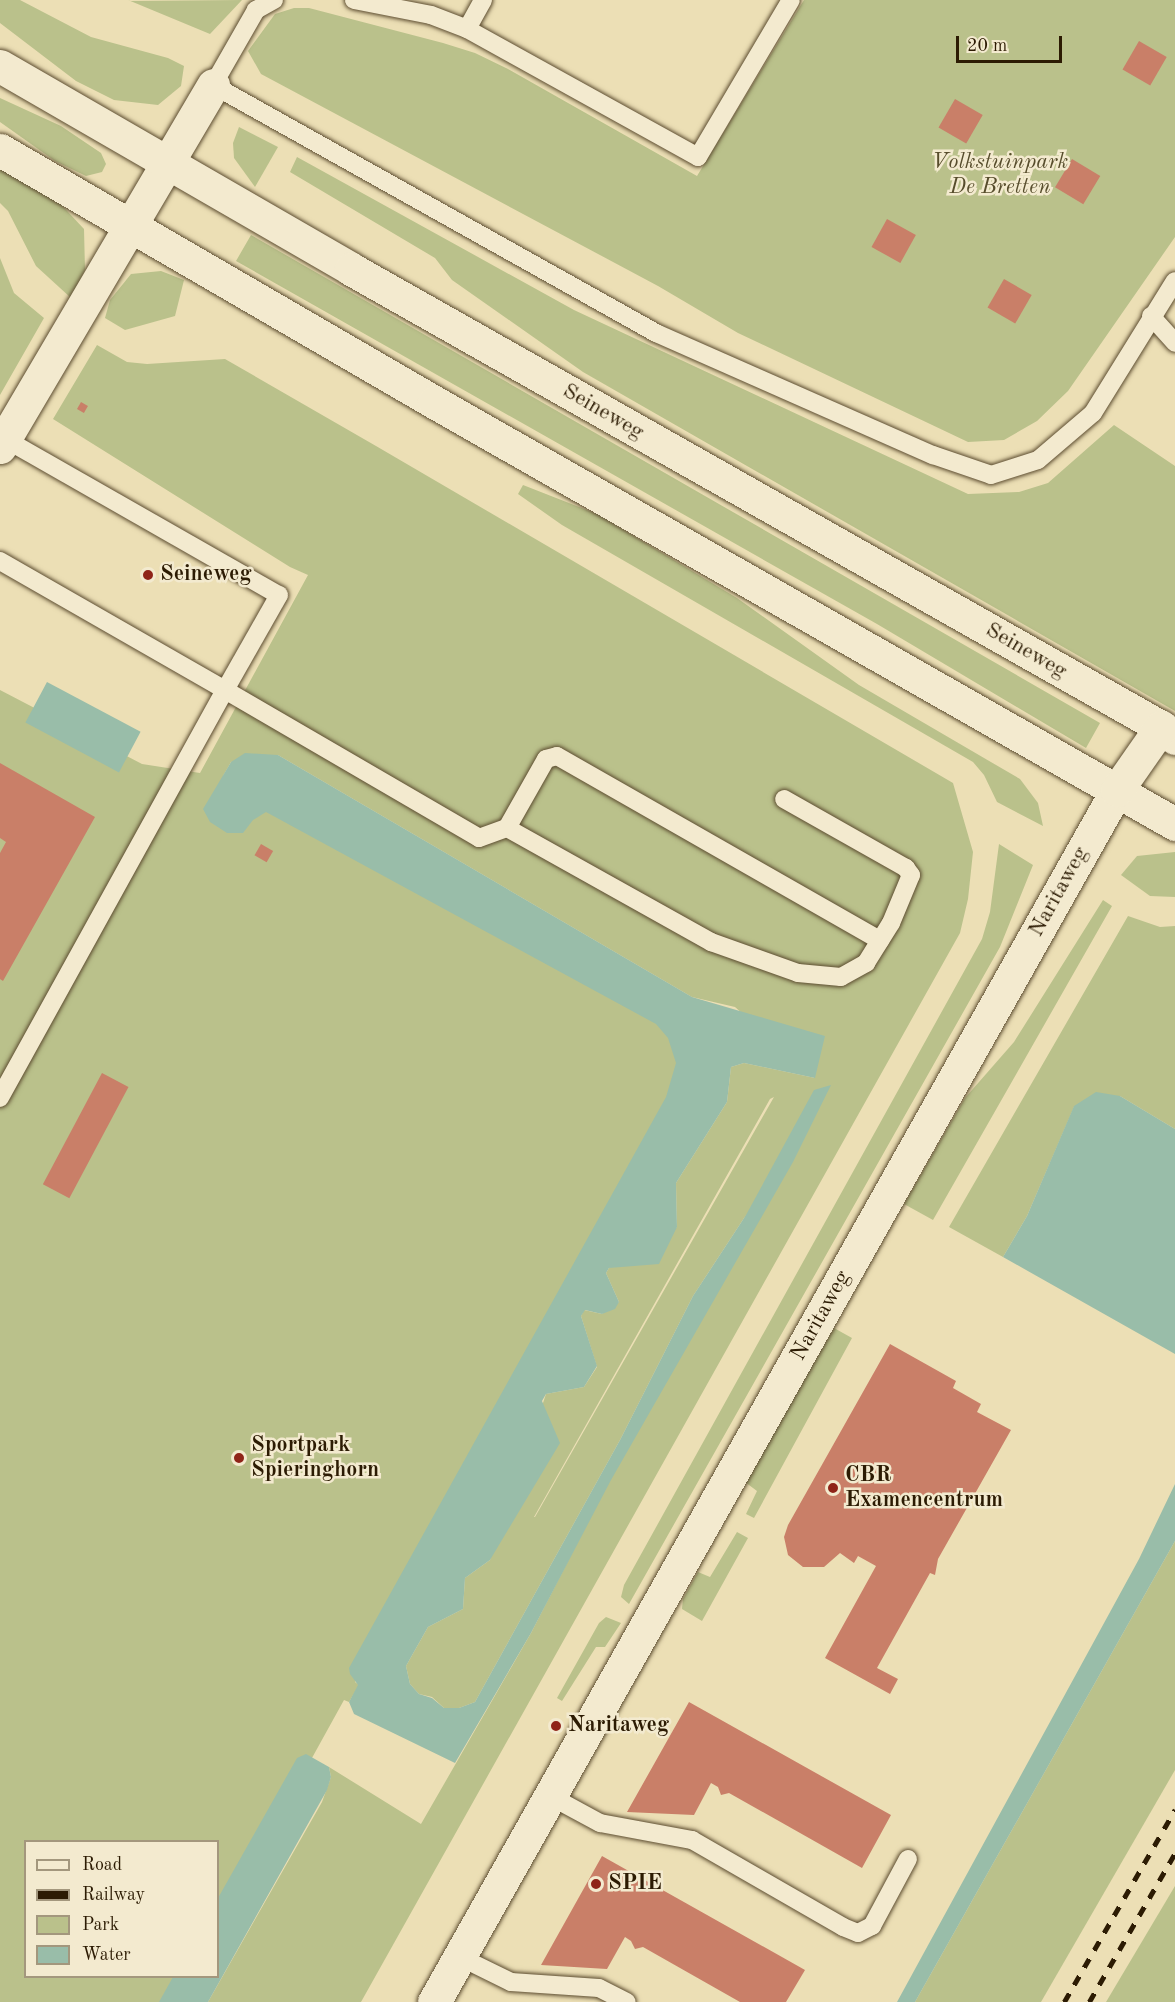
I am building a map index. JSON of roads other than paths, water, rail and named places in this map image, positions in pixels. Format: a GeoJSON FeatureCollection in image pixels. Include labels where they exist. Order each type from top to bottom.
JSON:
{"type":"FeatureCollection","features":[{"type":"Feature","properties":{"kind":"main road","name":"Seineweg"},"geometry":{"type":"LineString","coordinates":[[0,66],[1168,733]]}},
{"type":"Feature","properties":{"kind":"main road"},"geometry":{"type":"LineString","coordinates":[[2,443],[213,85]]}},
{"type":"Feature","properties":{"kind":"main road"},"geometry":{"type":"LineString","coordinates":[[0,150],[434,402],[1175,824]]}},
{"type":"Feature","properties":{"kind":"main road","name":"Naritaweg"},"geometry":{"type":"LineString","coordinates":[[434,2002],[1117,790],[1168,733]]}},
{"type":"Feature","properties":{"kind":"lane"},"geometry":{"type":"LineString","coordinates":[[274,0],[256,10],[213,85],[656,333],[933,455],[992,475],[1038,460],[1093,413],[1151,316],[1175,281]]}},
{"type":"Feature","properties":{"kind":"lane"},"geometry":{"type":"LineString","coordinates":[[354,0],[431,15],[467,29],[699,157],[791,0]]}},
{"type":"Feature","properties":{"kind":"lane"},"geometry":{"type":"LineString","coordinates":[[467,29],[483,0]]}},
{"type":"Feature","properties":{"kind":"lane"},"geometry":{"type":"LineString","coordinates":[[1151,316],[1175,343]]}},
{"type":"Feature","properties":{"kind":"lane"},"geometry":{"type":"LineString","coordinates":[[0,1098],[279,595],[2,443]]}},
{"type":"Feature","properties":{"kind":"lane"},"geometry":{"type":"LineString","coordinates":[[0,561],[479,838],[507,828],[546,759],[557,756],[880,940]]}},
{"type":"Feature","properties":{"kind":"lane"},"geometry":{"type":"LineString","coordinates":[[507,828],[711,942],[798,973],[841,977],[866,963],[891,923],[910,875],[906,868],[783,799]]}},
{"type":"Feature","properties":{"kind":"lane"},"geometry":{"type":"LineString","coordinates":[[550,1796],[600,1823],[692,1840],[843,1928],[858,1933],[872,1926],[908,1859]]}},
{"type":"Feature","properties":{"kind":"lane"},"geometry":{"type":"LineString","coordinates":[[459,1957],[511,1982],[599,1988],[627,2002]]}},
{"type":"Feature","properties":{"kind":"water"},"geometry":{"type":"Polygon","coordinates":[[[47,682],[141,732],[119,772],[25,723],[47,682]]]}},
{"type":"Feature","properties":{"kind":"water"},"geometry":{"type":"Polygon","coordinates":[[[245,753],[278,755],[692,997],[825,1036],[815,1078],[744,1063],[731,1067],[727,1102],[676,1183],[677,1227],[659,1264],[609,1268],[606,1273],[619,1302],[615,1309],[602,1314],[585,1310],[581,1316],[597,1366],[584,1387],[546,1394],[542,1401],[560,1443],[490,1560],[465,1578],[463,1609],[428,1627],[406,1666],[410,1684],[419,1694],[432,1698],[444,1708],[459,1708],[475,1702],[620,1440],[693,1296],[746,1215],[814,1090],[831,1085],[793,1162],[611,1480],[531,1633],[455,1763],[354,1714],[349,1702],[358,1685],[350,1674],[349,1668],[666,1097],[676,1063],[668,1038],[656,1024],[266,812],[253,820],[243,833],[227,833],[210,822],[203,809],[231,762],[245,753]]]}},
{"type":"Feature","properties":{"kind":"water"},"geometry":{"type":"Polygon","coordinates":[[[1096,1092],[1120,1096],[1175,1129],[1175,1354],[1003,1257],[1027,1216],[1074,1106],[1096,1092]]]}},
{"type":"Feature","properties":{"kind":"water"},"geometry":{"type":"Polygon","coordinates":[[[1175,1484],[1175,1541],[915,2002],[897,2002],[1139,1559],[1175,1484]]]}},
{"type":"Feature","properties":{"kind":"water"},"geometry":{"type":"Polygon","coordinates":[[[306,1754],[329,1767],[331,1777],[327,1790],[208,2002],[159,2002],[172,1978],[219,1978],[219,1896],[297,1758],[306,1754]]]}},
{"type":"Feature","properties":{"kind":"railway"},"geometry":{"type":"LineString","coordinates":[[1064,2002],[1175,1810]]}},
{"type":"Feature","properties":{"kind":"railway"},"geometry":{"type":"LineString","coordinates":[[1089,2002],[1175,1853]]}},
{"type":"Feature","properties":{"kind":"place","name":"Seineweg"},"geometry":{"type":"Point","coordinates":[148,575]}},
{"type":"Feature","properties":{"kind":"place","name":"Sportpark Spieringhorn"},"geometry":{"type":"Point","coordinates":[239,1458]}},
{"type":"Feature","properties":{"kind":"place","name":"CBR Examencentrum"},"geometry":{"type":"Point","coordinates":[833,1488]}},
{"type":"Feature","properties":{"kind":"place","name":"Naritaweg"},"geometry":{"type":"Point","coordinates":[556,1726]}},
{"type":"Feature","properties":{"kind":"place","name":"SPIE"},"geometry":{"type":"Point","coordinates":[596,1884]}},
{"type":"Feature","properties":{"kind":"park label","name":"Volkstuinpark De Bretten"},"geometry":{"type":"Point","coordinates":[1000,174]}}]}
